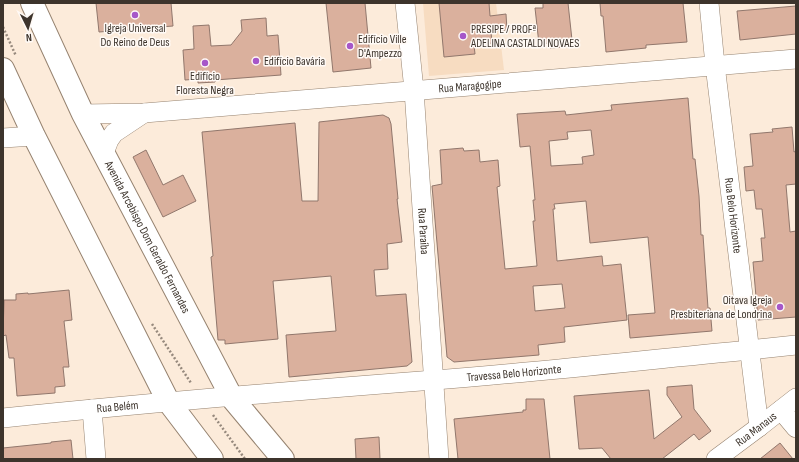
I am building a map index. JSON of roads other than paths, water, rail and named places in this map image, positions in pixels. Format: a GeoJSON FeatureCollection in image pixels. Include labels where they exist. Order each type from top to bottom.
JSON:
{"type":"FeatureCollection","features":[{"type":"Feature","properties":{"kind":"main road","name":"Avenida Arcebispo Dom Geraldo Fernandes"},"geometry":{"type":"LineString","coordinates":[[32,3],[83,114],[232,398],[282,459]]}},
{"type":"Feature","properties":{"kind":"main road"},"geometry":{"type":"LineString","coordinates":[[11,65],[34,136],[168,401],[212,459]]}},
{"type":"Feature","properties":{"kind":"street","name":"Rua Paraíba"},"geometry":{"type":"LineString","coordinates":[[405,3],[414,90],[439,459]]}},
{"type":"Feature","properties":{"kind":"street","name":"Rua Belo Horizonte"},"geometry":{"type":"LineString","coordinates":[[709,3],[715,65],[759,427]]}},
{"type":"Feature","properties":{"kind":"street","name":"Rua Maragogipe"},"geometry":{"type":"LineString","coordinates":[[83,114],[144,113],[796,58]]}},
{"type":"Feature","properties":{"kind":"street","name":"Rua Maragogipe"},"geometry":{"type":"LineString","coordinates":[[104,153],[109,140],[114,133],[144,113]]}},
{"type":"Feature","properties":{"kind":"street"},"geometry":{"type":"LineString","coordinates":[[3,138],[34,136]]}},
{"type":"Feature","properties":{"kind":"street","name":"Travessa Belo Horizonte"},"geometry":{"type":"LineString","coordinates":[[232,398],[796,345]]}},
{"type":"Feature","properties":{"kind":"street"},"geometry":{"type":"LineString","coordinates":[[775,347],[796,358]]}},
{"type":"Feature","properties":{"kind":"street","name":"Rua Belém"},"geometry":{"type":"LineString","coordinates":[[3,418],[168,401],[232,398]]}},
{"type":"Feature","properties":{"kind":"street","name":"Rua Manaus"},"geometry":{"type":"LineString","coordinates":[[716,459],[796,398]]}},
{"type":"Feature","properties":{"kind":"street"},"geometry":{"type":"LineString","coordinates":[[92,409],[96,459]]}},
{"type":"Feature","properties":{"kind":"street"},"geometry":{"type":"LineString","coordinates":[[781,410],[796,428]]}},
{"type":"Feature","properties":{"kind":"place","name":"Igreja Universal Do Reino de Deus"},"geometry":{"type":"Point","coordinates":[135,15]}},
{"type":"Feature","properties":{"kind":"place","name":"PRESIPE / PROFª ADELINA CASTALDI NOVAES"},"geometry":{"type":"Point","coordinates":[463,36]}},
{"type":"Feature","properties":{"kind":"place","name":"Edifício Ville D'Ampezzo"},"geometry":{"type":"Point","coordinates":[350,46]}},
{"type":"Feature","properties":{"kind":"place","name":"Edifício Bavária"},"geometry":{"type":"Point","coordinates":[256,61]}},
{"type":"Feature","properties":{"kind":"place","name":"Edifício Floresta Negra"},"geometry":{"type":"Point","coordinates":[205,63]}},
{"type":"Feature","properties":{"kind":"place","name":"Oitava Igreja Presbiteriana de Londrina"},"geometry":{"type":"Point","coordinates":[780,307]}}]}
